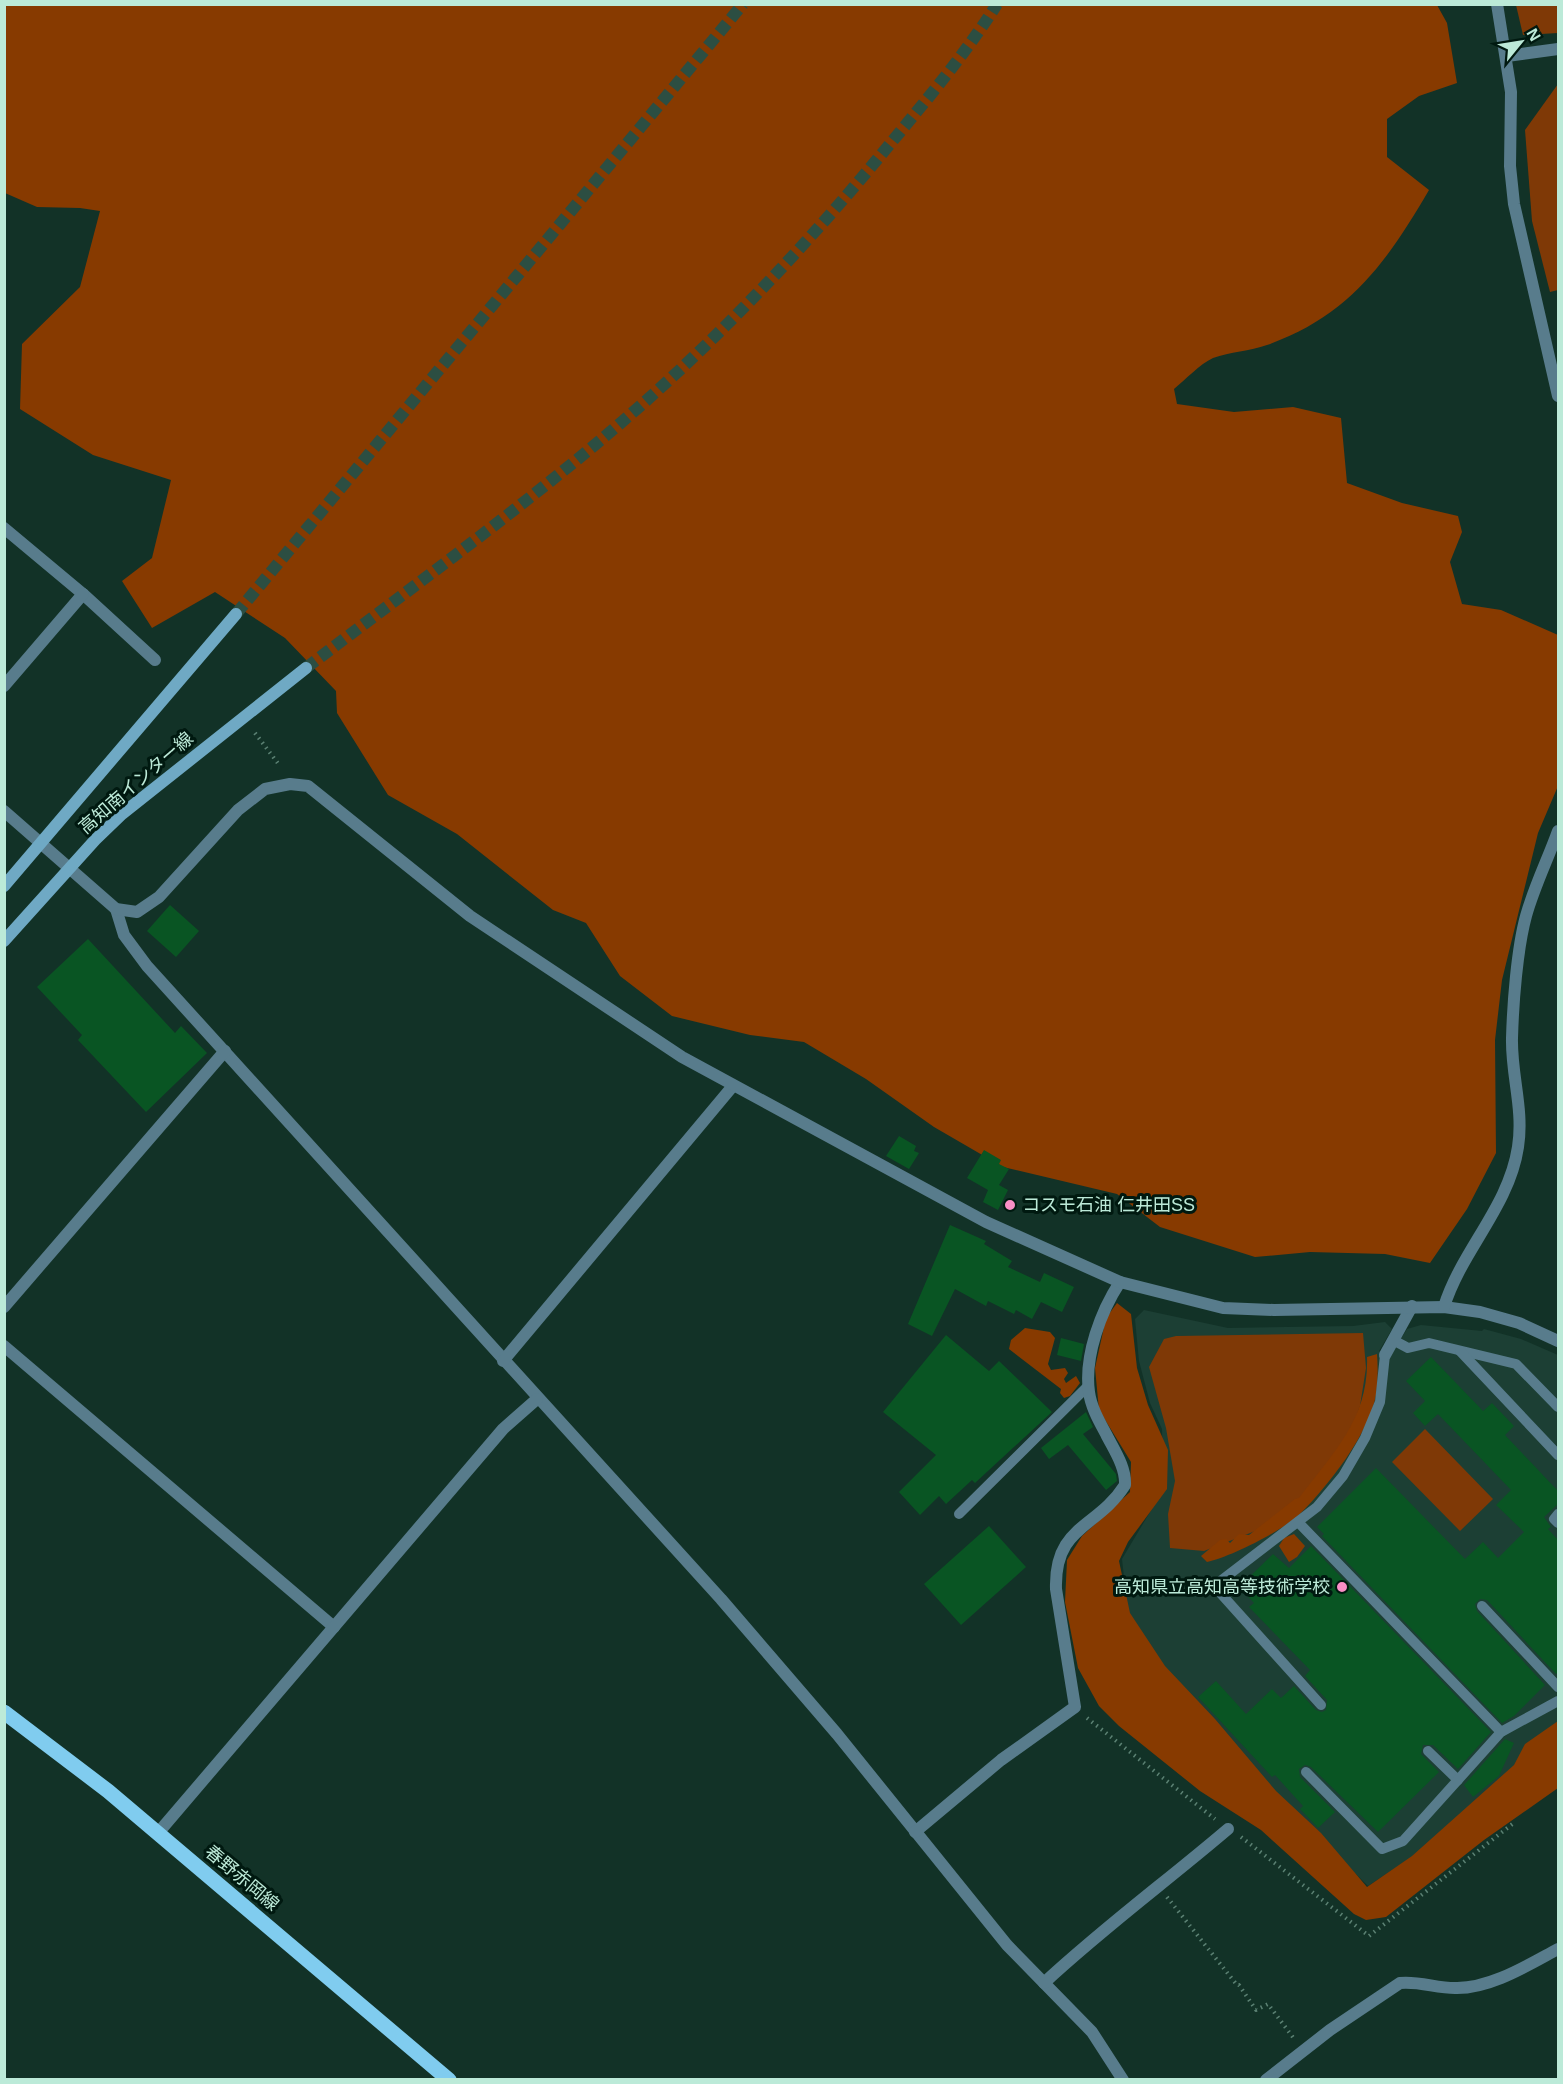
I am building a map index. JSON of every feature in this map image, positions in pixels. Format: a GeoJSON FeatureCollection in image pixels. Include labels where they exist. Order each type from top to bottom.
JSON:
{"type":"FeatureCollection","features":[{"type":"Feature","properties":{"kind":"main road","name":"高知南インター線"},"geometry":{"type":"LineString","coordinates":[[4,886],[236,614]]}},
{"type":"Feature","properties":{"kind":"main road","name":"高知南インター線"},"geometry":{"type":"LineString","coordinates":[[4,940],[95,840],[143,795],[306,668]]}},
{"type":"Feature","properties":{"kind":"main road","name":"春野赤岡線"},"geometry":{"type":"LineString","coordinates":[[4,1712],[108,1791],[449,2079]]}},
{"type":"Feature","properties":{"kind":"street"},"geometry":{"type":"LineString","coordinates":[[1497,4],[1511,92],[1510,166],[1514,204],[1558,396]]}},
{"type":"Feature","properties":{"kind":"street"},"geometry":{"type":"LineString","coordinates":[[1507,56],[1558,49]]}},
{"type":"Feature","properties":{"kind":"street"},"geometry":{"type":"LineString","coordinates":[[4,528],[83,594],[155,660]]}},
{"type":"Feature","properties":{"kind":"street"},"geometry":{"type":"LineString","coordinates":[[4,686],[83,594]]}},
{"type":"Feature","properties":{"kind":"street"},"geometry":{"type":"LineString","coordinates":[[116,909],[138,912],[159,897],[238,810],[265,789],[290,784],[308,786],[470,916],[682,1058],[986,1222],[1120,1282],[1223,1308],[1274,1310],[1444,1307],[1480,1312],[1519,1323],[1558,1341]]}},
{"type":"Feature","properties":{"kind":"street"},"geometry":{"type":"LineString","coordinates":[[4,811],[116,909],[124,935],[147,966],[537,1399],[721,1599],[837,1734],[999,1936],[1092,2032],[1123,2079]]}},
{"type":"Feature","properties":{"kind":"street"},"geometry":{"type":"LineString","coordinates":[[1444,1307],[1452,1282],[1503,1195],[1515,1161],[1521,1116],[1512,1037],[1522,933],[1529,907],[1558,831]]}},
{"type":"Feature","properties":{"kind":"street"},"geometry":{"type":"LineString","coordinates":[[4,1307],[225,1051]]}},
{"type":"Feature","properties":{"kind":"street"},"geometry":{"type":"LineString","coordinates":[[503,1361],[732,1087]]}},
{"type":"Feature","properties":{"kind":"street"},"geometry":{"type":"LineString","coordinates":[[915,1832],[1001,1760],[1075,1707],[1056,1589],[1056,1570],[1059,1555],[1067,1541],[1121,1492],[1126,1477],[1098,1419],[1088,1386],[1096,1335],[1111,1295],[1120,1282]]}},
{"type":"Feature","properties":{"kind":"street"},"geometry":{"type":"LineString","coordinates":[[1385,1355],[1412,1306]]}},
{"type":"Feature","properties":{"kind":"street"},"geometry":{"type":"LineString","coordinates":[[4,1346],[334,1627]]}},
{"type":"Feature","properties":{"kind":"street"},"geometry":{"type":"LineString","coordinates":[[158,1833],[503,1429],[537,1399]]}},
{"type":"Feature","properties":{"kind":"street"},"geometry":{"type":"LineString","coordinates":[[1044,1983],[1096,1935],[1157,1889],[1228,1829]]}},
{"type":"Feature","properties":{"kind":"street"},"geometry":{"type":"LineString","coordinates":[[1266,2079],[1400,1983],[1412,1982],[1455,1988],[1469,1987],[1530,1964],[1558,1949]]}},
{"type":"Feature","properties":{"kind":"lane"},"geometry":{"type":"LineString","coordinates":[[1393,1340],[1408,1348],[1429,1343],[1516,1364],[1558,1407]]}},
{"type":"Feature","properties":{"kind":"lane"},"geometry":{"type":"LineString","coordinates":[[1459,1351],[1558,1455]]}},
{"type":"Feature","properties":{"kind":"lane"},"geometry":{"type":"LineString","coordinates":[[1321,1705],[1214,1586],[1317,1507],[1343,1476],[1365,1438],[1380,1402],[1385,1355]]}},
{"type":"Feature","properties":{"kind":"lane"},"geometry":{"type":"LineString","coordinates":[[959,1514],[1088,1386]]}},
{"type":"Feature","properties":{"kind":"lane"},"geometry":{"type":"LineString","coordinates":[[1558,1514],[1554,1519],[1558,1523]]}},
{"type":"Feature","properties":{"kind":"lane"},"geometry":{"type":"LineString","coordinates":[[1298,1522],[1501,1732]]}},
{"type":"Feature","properties":{"kind":"lane"},"geometry":{"type":"LineString","coordinates":[[1482,1606],[1558,1688]]}},
{"type":"Feature","properties":{"kind":"lane"},"geometry":{"type":"LineString","coordinates":[[1306,1772],[1383,1849],[1403,1841],[1501,1732],[1558,1701]]}},
{"type":"Feature","properties":{"kind":"lane"},"geometry":{"type":"LineString","coordinates":[[1428,1751],[1458,1780]]}},
{"type":"Feature","properties":{"kind":"path"},"geometry":{"type":"LineString","coordinates":[[255,733],[280,766]]}},
{"type":"Feature","properties":{"kind":"path"},"geometry":{"type":"LineString","coordinates":[[1075,1707],[1228,1829],[1318,1894],[1369,1936],[1515,1822]]}},
{"type":"Feature","properties":{"kind":"path"},"geometry":{"type":"LineString","coordinates":[[1157,1889],[1168,1898],[1239,1985],[1256,2010],[1269,2004],[1304,2051]]}},
{"type":"Feature","properties":{"kind":"shaded area"},"geometry":{"type":"Polygon","coordinates":[[[5,5],[1437,5],[1447,23],[1457,83],[1419,96],[1387,119],[1387,157],[1429,190],[1398,241],[1363,284],[1321,319],[1267,345],[1213,358],[1174,389],[1177,404],[1234,412],[1293,407],[1341,418],[1347,483],[1402,503],[1458,516],[1462,532],[1450,562],[1462,604],[1501,610],[1558,635],[1558,786],[1538,833],[1502,980],[1495,1040],[1496,1153],[1467,1209],[1430,1263],[1385,1254],[1310,1252],[1255,1257],[1160,1227],[1117,1194],[1003,1167],[934,1127],[866,1079],[804,1042],[750,1035],[672,1016],[620,976],[586,923],[553,910],[457,834],[388,795],[337,713],[336,691],[285,638],[215,592],[152,628],[122,581],[152,558],[171,480],[93,455],[20,409],[22,344],[80,287],[100,211],[37,207],[5,193],[5,5]]]}},
{"type":"Feature","properties":{"kind":"shaded area"},"geometry":{"type":"Polygon","coordinates":[[[1516,5],[1558,5],[1558,33],[1523,35],[1516,5]]]}},
{"type":"Feature","properties":{"kind":"shaded area"},"geometry":{"type":"Polygon","coordinates":[[[1558,84],[1558,290],[1550,292],[1532,221],[1525,130],[1558,84]]]}},
{"type":"Feature","properties":{"kind":"shaded area"},"geometry":{"type":"Polygon","coordinates":[[[1117,1303],[1131,1314],[1137,1368],[1148,1405],[1168,1450],[1167,1489],[1128,1542],[1119,1561],[1130,1613],[1165,1666],[1215,1719],[1276,1791],[1321,1833],[1367,1887],[1412,1856],[1514,1765],[1525,1744],[1558,1721],[1558,1788],[1484,1840],[1386,1917],[1366,1920],[1354,1914],[1261,1830],[1200,1791],[1119,1726],[1099,1706],[1078,1668],[1065,1602],[1067,1560],[1082,1536],[1130,1492],[1131,1462],[1099,1410],[1095,1368],[1106,1318],[1117,1303]]]}},
{"type":"Feature","properties":{"kind":"shaded area","name":"高知県立高知高等技術学校"},"geometry":{"type":"Polygon","coordinates":[[[1144,1310],[1228,1328],[1353,1326],[1385,1322],[1392,1329],[1379,1351],[1390,1356],[1407,1329],[1421,1325],[1482,1331],[1484,1329],[1521,1339],[1558,1355],[1558,1738],[1439,1839],[1368,1886],[1272,1791],[1143,1642],[1128,1614],[1122,1559],[1156,1502],[1163,1473],[1162,1429],[1150,1403],[1139,1361],[1135,1319],[1144,1310]]]}},
{"type":"Feature","properties":{"kind":"shaded area"},"geometry":{"type":"Polygon","coordinates":[[[1025,1328],[1050,1332],[1055,1338],[1048,1364],[1051,1370],[1065,1368],[1068,1373],[1064,1379],[1066,1383],[1076,1376],[1080,1383],[1070,1396],[1064,1398],[1060,1393],[1061,1389],[1009,1349],[1011,1340],[1025,1328]]]}},
{"type":"Feature","properties":{"kind":"shaded area"},"geometry":{"type":"Polygon","coordinates":[[[1363,1333],[1366,1368],[1360,1406],[1350,1434],[1300,1502],[1263,1528],[1204,1551],[1170,1548],[1168,1514],[1175,1481],[1166,1428],[1149,1367],[1164,1339],[1176,1336],[1363,1333]]]}},
{"type":"Feature","properties":{"kind":"shaded area"},"geometry":{"type":"Polygon","coordinates":[[[1377,1354],[1377,1385],[1372,1410],[1346,1459],[1323,1489],[1300,1514],[1281,1528],[1242,1549],[1207,1562],[1201,1556],[1220,1540],[1226,1539],[1230,1543],[1239,1534],[1249,1535],[1299,1498],[1347,1433],[1362,1398],[1367,1357],[1377,1354]]]}},
{"type":"Feature","properties":{"kind":"shaded area"},"geometry":{"type":"Polygon","coordinates":[[[1425,1429],[1493,1499],[1460,1531],[1392,1462],[1425,1429]]]}},
{"type":"Feature","properties":{"kind":"shaded area"},"geometry":{"type":"Polygon","coordinates":[[[1294,1534],[1305,1546],[1297,1557],[1289,1562],[1279,1546],[1284,1538],[1294,1534]]]}},
{"type":"Feature","properties":{"kind":"building"},"geometry":{"type":"Polygon","coordinates":[[[170,905],[199,931],[176,957],[147,931],[170,905]]]}},
{"type":"Feature","properties":{"kind":"building"},"geometry":{"type":"Polygon","coordinates":[[[88,939],[175,1033],[181,1026],[207,1053],[146,1112],[78,1040],[82,1035],[37,987],[88,939]]]}},
{"type":"Feature","properties":{"kind":"building"},"geometry":{"type":"Polygon","coordinates":[[[899,1136],[916,1146],[914,1151],[919,1153],[909,1169],[886,1156],[899,1136]]]}},
{"type":"Feature","properties":{"kind":"building"},"geometry":{"type":"Polygon","coordinates":[[[984,1150],[1001,1160],[999,1164],[1009,1169],[999,1185],[1008,1190],[998,1210],[983,1202],[988,1190],[967,1178],[984,1150]]]}},
{"type":"Feature","properties":{"kind":"building"},"geometry":{"type":"Polygon","coordinates":[[[950,1225],[986,1241],[984,1244],[1012,1261],[1008,1267],[1040,1282],[1044,1273],[1074,1287],[1062,1312],[1041,1302],[1032,1319],[1016,1310],[1014,1314],[988,1301],[986,1306],[955,1289],[932,1336],[908,1324],[950,1225]]]}},
{"type":"Feature","properties":{"kind":"building"},"geometry":{"type":"Polygon","coordinates":[[[946,1335],[989,1371],[999,1361],[1052,1412],[975,1483],[972,1480],[946,1504],[939,1496],[920,1515],[899,1492],[936,1455],[883,1412],[946,1335]]]}},
{"type":"Feature","properties":{"kind":"building"},"geometry":{"type":"Polygon","coordinates":[[[1061,1338],[1084,1344],[1081,1361],[1057,1355],[1061,1338]]]}},
{"type":"Feature","properties":{"kind":"building"},"geometry":{"type":"Polygon","coordinates":[[[1431,1357],[1483,1411],[1492,1403],[1514,1426],[1505,1435],[1558,1491],[1558,1504],[1544,1517],[1551,1527],[1548,1529],[1558,1540],[1558,1672],[1556,1674],[1487,1600],[1480,1599],[1475,1604],[1477,1611],[1545,1685],[1514,1716],[1502,1723],[1322,1536],[1324,1534],[1317,1527],[1376,1468],[1465,1559],[1483,1542],[1498,1558],[1524,1532],[1496,1505],[1511,1490],[1438,1414],[1425,1426],[1413,1413],[1425,1401],[1406,1381],[1431,1357]]]}},
{"type":"Feature","properties":{"kind":"building"},"geometry":{"type":"Polygon","coordinates":[[[1086,1412],[1093,1427],[1083,1434],[1116,1474],[1117,1481],[1106,1490],[1068,1445],[1049,1459],[1041,1448],[1086,1412]]]}},
{"type":"Feature","properties":{"kind":"building"},"geometry":{"type":"Polygon","coordinates":[[[989,1526],[1026,1567],[961,1625],[924,1584],[989,1526]]]}},
{"type":"Feature","properties":{"kind":"building"},"geometry":{"type":"Polygon","coordinates":[[[1311,1546],[1491,1732],[1458,1769],[1433,1745],[1423,1745],[1421,1754],[1439,1772],[1378,1832],[1311,1767],[1305,1765],[1299,1769],[1300,1777],[1335,1812],[1318,1828],[1300,1809],[1303,1806],[1275,1775],[1272,1777],[1198,1697],[1216,1681],[1246,1714],[1272,1689],[1281,1698],[1294,1686],[1316,1710],[1322,1712],[1326,1710],[1327,1700],[1305,1676],[1310,1670],[1249,1607],[1254,1603],[1239,1587],[1273,1554],[1289,1568],[1311,1546]]]}},
{"type":"Feature","properties":{"kind":"building"},"geometry":{"type":"Polygon","coordinates":[[[1505,1739],[1514,1743],[1499,1776],[1473,1797],[1464,1785],[1505,1739]]]}},
{"type":"Feature","properties":{"kind":"tunnel"},"geometry":{"type":"LineString","coordinates":[[236,614],[743,4]]}},
{"type":"Feature","properties":{"kind":"tunnel"},"geometry":{"type":"LineString","coordinates":[[306,668],[546,485],[623,421],[693,358],[760,291],[855,186],[943,79],[997,4]]}},
{"type":"Feature","properties":{"kind":"place","name":"コスモ石油 仁井田SS"},"geometry":{"type":"Point","coordinates":[1010,1205]}},
{"type":"Feature","properties":{"kind":"place","name":"高知県立高知高等技術学校"},"geometry":{"type":"Point","coordinates":[1342,1587]}}]}
